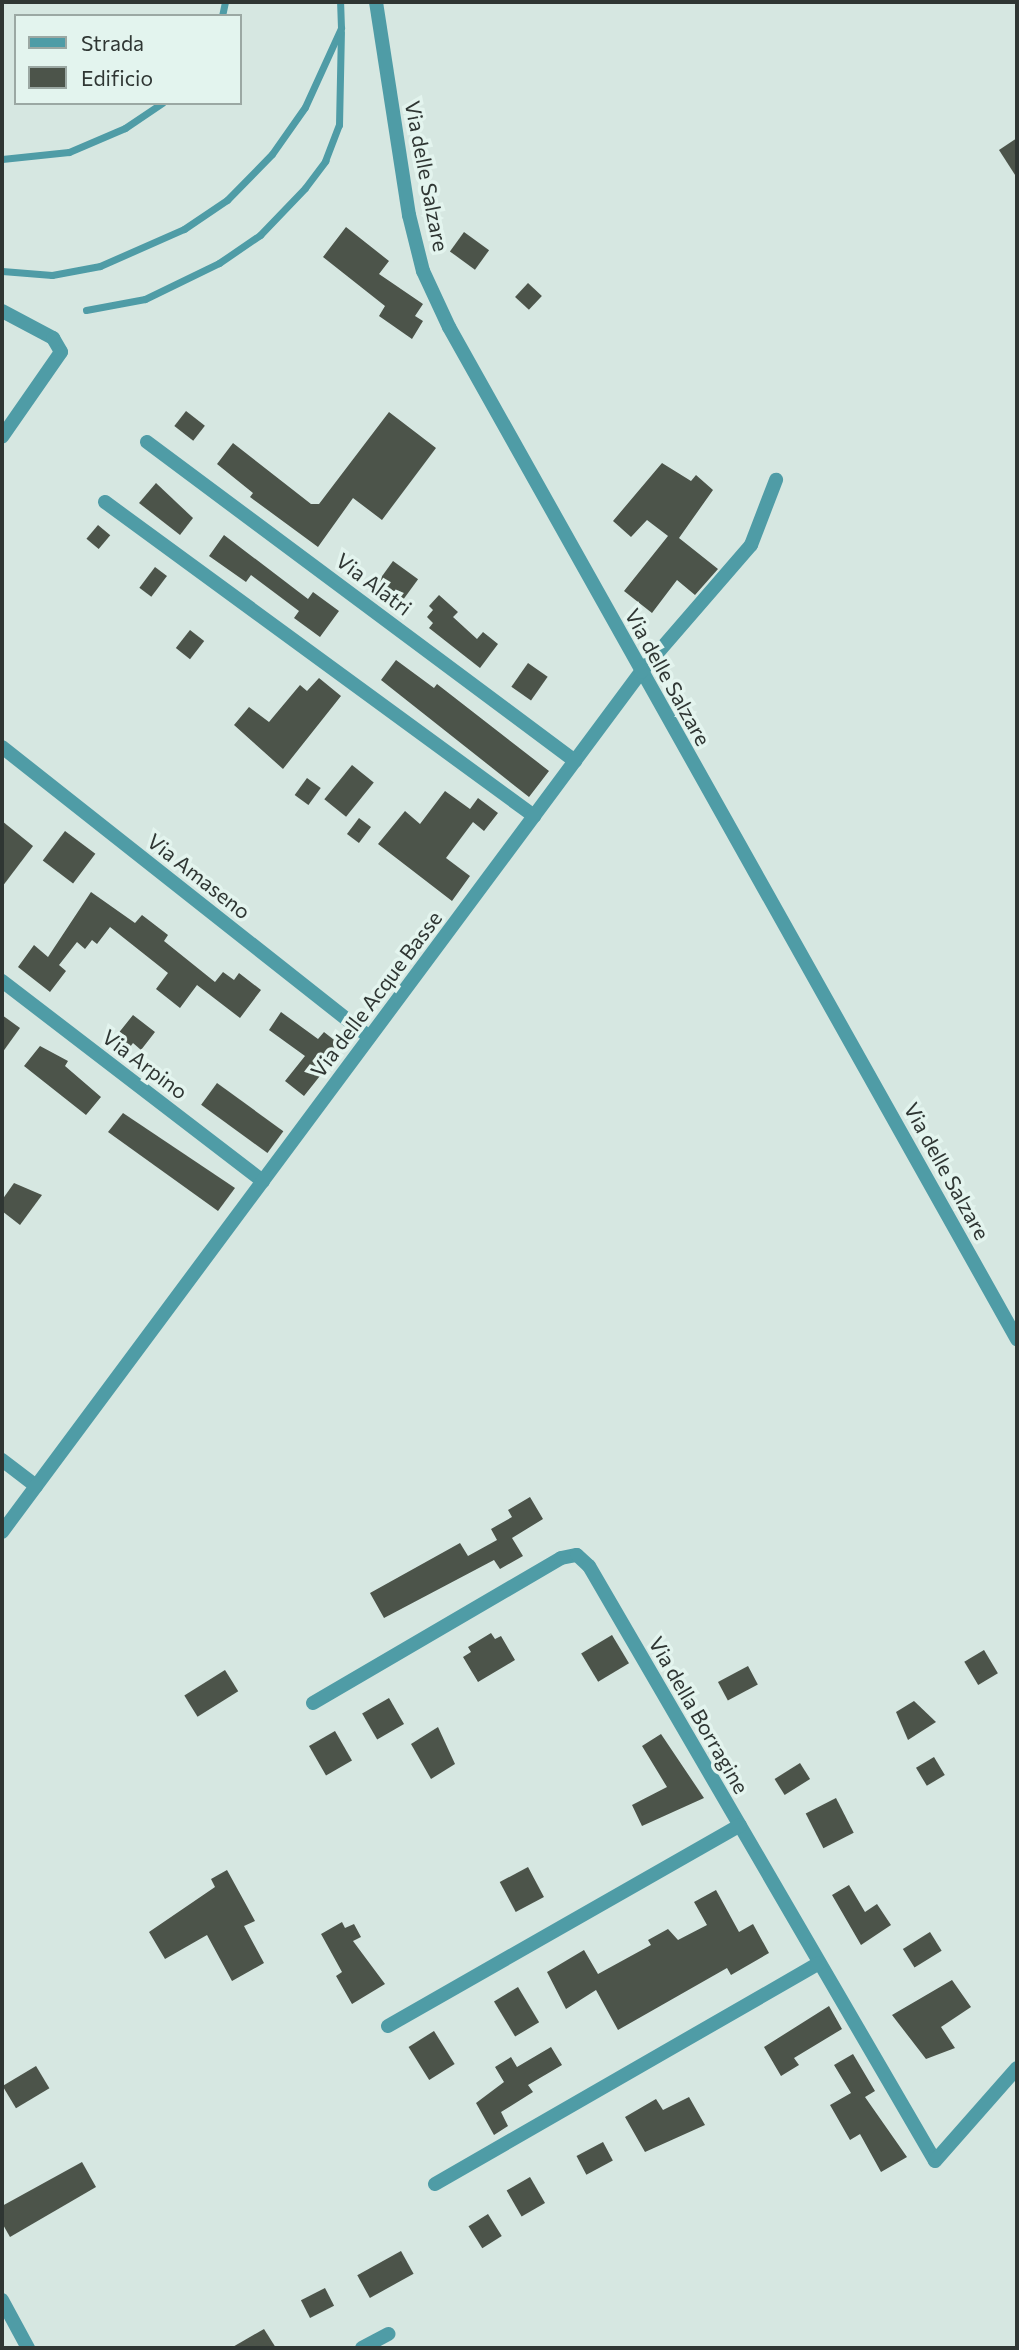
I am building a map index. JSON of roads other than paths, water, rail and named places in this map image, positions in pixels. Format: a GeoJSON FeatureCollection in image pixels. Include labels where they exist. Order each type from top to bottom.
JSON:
{"type":"FeatureCollection","features":[{"type":"Feature","properties":{"kind":"street","name":"Via delle Salzare"},"geometry":{"type":"LineString","coordinates":[[376,2],[406,202],[428,281],[464,358],[1017,1339]]}},
{"type":"Feature","properties":{"kind":"street"},"geometry":{"type":"LineString","coordinates":[[2,311],[53,338],[60,348],[57,365],[2,437]]}},
{"type":"Feature","properties":{"kind":"street","name":"Via Alatri"},"geometry":{"type":"LineString","coordinates":[[147,442],[575,761]]}},
{"type":"Feature","properties":{"kind":"street","name":"Via delle Acque Basse"},"geometry":{"type":"LineString","coordinates":[[2,1532],[641,672],[751,545],[776,480]]}},
{"type":"Feature","properties":{"kind":"street"},"geometry":{"type":"LineString","coordinates":[[105,502],[534,816]]}},
{"type":"Feature","properties":{"kind":"street","name":"Via Amaseno"},"geometry":{"type":"LineString","coordinates":[[2,747],[369,1037]]}},
{"type":"Feature","properties":{"kind":"street","name":"Via Arpino"},"geometry":{"type":"LineString","coordinates":[[2,981],[263,1181]]}},
{"type":"Feature","properties":{"kind":"street"},"geometry":{"type":"LineString","coordinates":[[2,1460],[36,1486]]}},
{"type":"Feature","properties":{"kind":"street","name":"Via della Borragine"},"geometry":{"type":"LineString","coordinates":[[313,1703],[561,1558],[577,1555],[589,1566],[935,2161],[1017,2067]]}},
{"type":"Feature","properties":{"kind":"street"},"geometry":{"type":"LineString","coordinates":[[388,2026],[740,1825]]}},
{"type":"Feature","properties":{"kind":"street"},"geometry":{"type":"LineString","coordinates":[[435,2184],[820,1963]]}},
{"type":"Feature","properties":{"kind":"street"},"geometry":{"type":"LineString","coordinates":[[2,2300],[28,2348]]}},
{"type":"Feature","properties":{"kind":"street"},"geometry":{"type":"LineString","coordinates":[[362,2348],[388,2334]]}},
{"type":"Feature","properties":{"kind":"lane"},"geometry":{"type":"LineString","coordinates":[[86,310],[145,299],[210,268],[260,234],[306,188],[325,161],[339,125],[340,2]]}},
{"type":"Feature","properties":{"kind":"lane"},"geometry":{"type":"LineString","coordinates":[[2,271],[52,275],[92,268],[147,248],[204,217],[240,188],[285,137],[314,91],[341,28]]}},
{"type":"Feature","properties":{"kind":"lane"},"geometry":{"type":"LineString","coordinates":[[2,159],[69,152],[125,128],[159,105]]}}]}
